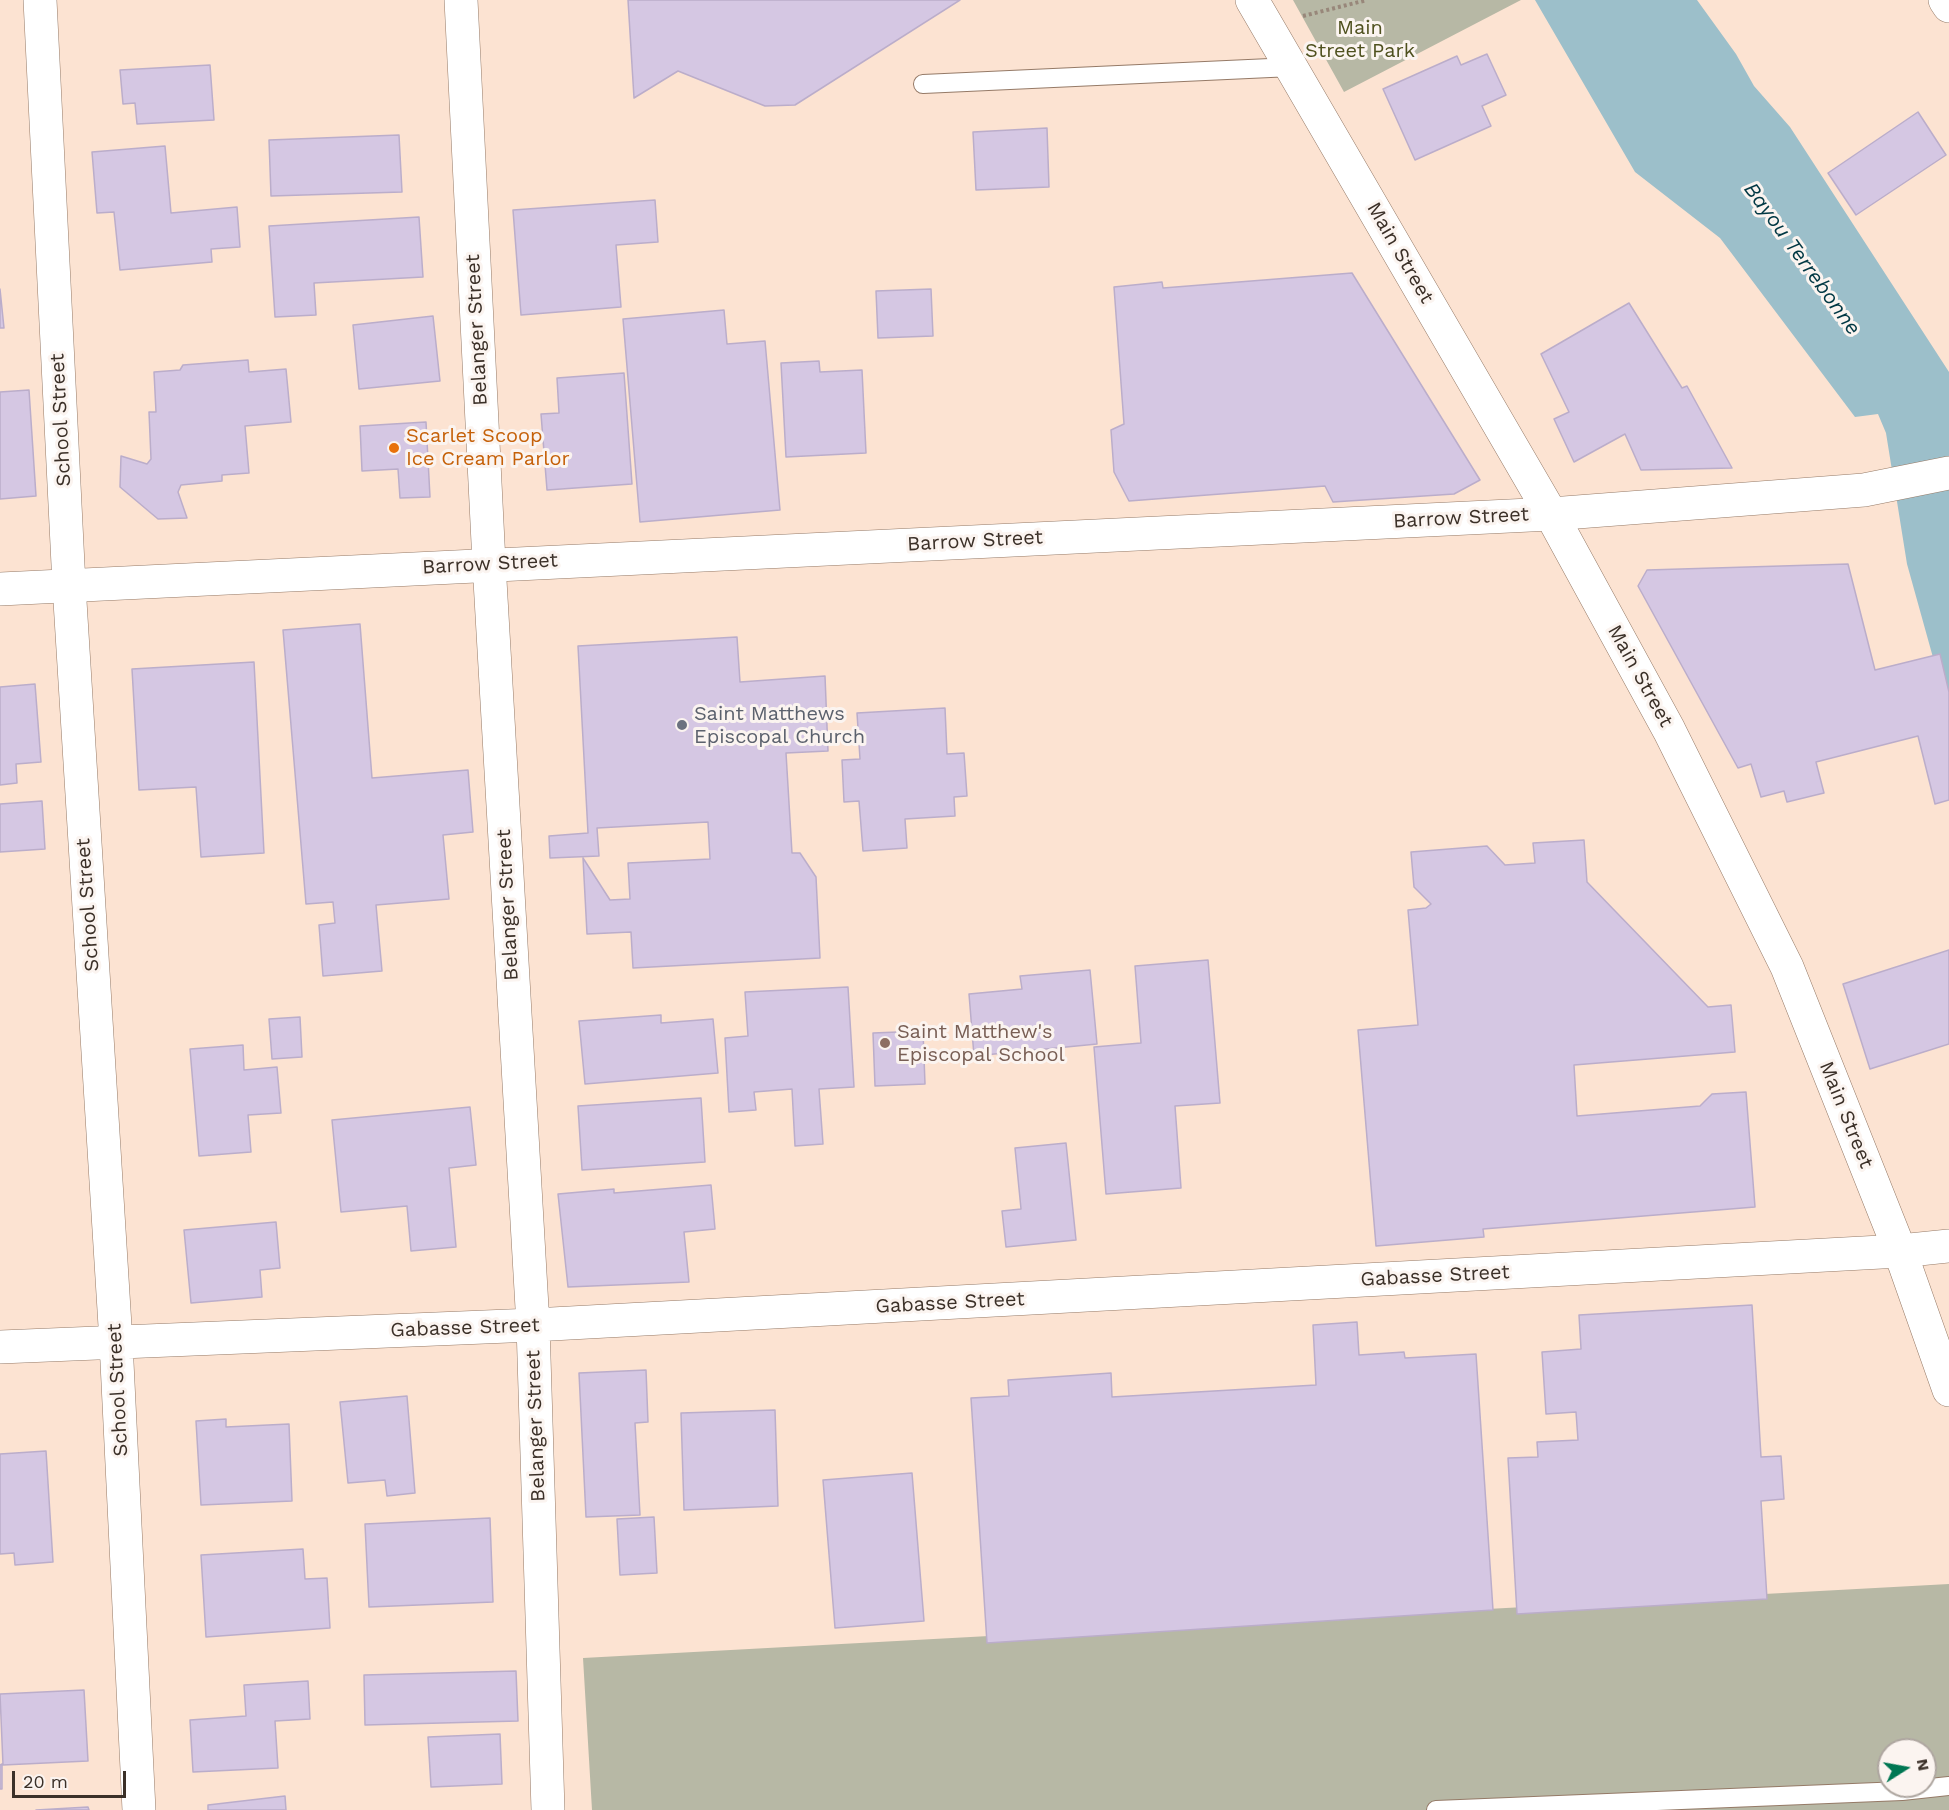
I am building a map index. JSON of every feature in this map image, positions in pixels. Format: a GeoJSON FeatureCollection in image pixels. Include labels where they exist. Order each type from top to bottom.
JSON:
{"type":"FeatureCollection","features":[{"type":"Feature","properties":{"kind":"street","name":"School Street"},"geometry":{"type":"LineString","coordinates":[[40,0],[69,585],[116,1342],[139,1810]]}},
{"type":"Feature","properties":{"kind":"street","name":"Belanger Street"},"geometry":{"type":"LineString","coordinates":[[461,0],[489,563],[533,1325],[548,1810]]}},
{"type":"Feature","properties":{"kind":"street"},"geometry":{"type":"LineString","coordinates":[[1945,0],[1949,6]]}},
{"type":"Feature","properties":{"kind":"street","name":"Main Street"},"geometry":{"type":"LineString","coordinates":[[1259,12],[1551,514],[1670,730],[1787,967],[1900,1251],[1949,1390]]}},
{"type":"Feature","properties":{"kind":"street","name":"Barrow Street"},"geometry":{"type":"LineString","coordinates":[[0,589],[489,563],[1551,514],[1864,490],[1949,473]]}},
{"type":"Feature","properties":{"kind":"street","name":"Gabasse Street"},"geometry":{"type":"LineString","coordinates":[[0,1347],[533,1325],[1900,1251],[1949,1246]]}},
{"type":"Feature","properties":{"kind":"lane"},"geometry":{"type":"LineString","coordinates":[[923,84],[1292,67]]}},
{"type":"Feature","properties":{"kind":"lane"},"geometry":{"type":"LineString","coordinates":[[1436,1810],[1902,1791],[1949,1786]]}},
{"type":"Feature","properties":{"kind":"path"},"geometry":{"type":"LineString","coordinates":[[1259,12],[1367,0]]}},
{"type":"Feature","properties":{"kind":"green space","name":"Main Street Park"},"geometry":{"type":"Polygon","coordinates":[[[1293,0],[1521,0],[1344,92],[1293,0]]]}},
{"type":"Feature","properties":{"kind":"green space"},"geometry":{"type":"Polygon","coordinates":[[[1949,1584],[1949,1810],[592,1810],[583,1658],[1949,1584]]]}},
{"type":"Feature","properties":{"kind":"water","name":"Bayou Terrebonne"},"geometry":{"type":"Polygon","coordinates":[[[1535,0],[1697,0],[1736,54],[1754,86],[1790,127],[1949,372],[1949,715],[1907,564],[1886,433],[1878,414],[1855,417],[1720,238],[1635,172],[1535,0]]]}},
{"type":"Feature","properties":{"kind":"building"},"geometry":{"type":"Polygon","coordinates":[[[628,0],[960,0],[795,105],[765,106],[678,71],[634,98],[628,0]]]}},
{"type":"Feature","properties":{"kind":"building"},"geometry":{"type":"Polygon","coordinates":[[[1487,54],[1506,95],[1482,106],[1491,126],[1415,160],[1383,89],[1457,56],[1461,65],[1487,54]]]}},
{"type":"Feature","properties":{"kind":"building"},"geometry":{"type":"Polygon","coordinates":[[[210,65],[214,120],[137,124],[135,103],[123,104],[120,70],[210,65]]]}},
{"type":"Feature","properties":{"kind":"building"},"geometry":{"type":"Polygon","coordinates":[[[1918,112],[1946,155],[1856,215],[1828,173],[1918,112]]]}},
{"type":"Feature","properties":{"kind":"building"},"geometry":{"type":"Polygon","coordinates":[[[1047,128],[1049,187],[976,190],[973,132],[1047,128]]]}},
{"type":"Feature","properties":{"kind":"building"},"geometry":{"type":"Polygon","coordinates":[[[399,135],[402,192],[271,196],[269,140],[399,135]]]}},
{"type":"Feature","properties":{"kind":"building"},"geometry":{"type":"Polygon","coordinates":[[[165,146],[171,213],[237,207],[240,247],[211,249],[212,262],[120,270],[114,212],[97,213],[92,152],[165,146]]]}},
{"type":"Feature","properties":{"kind":"building"},"geometry":{"type":"Polygon","coordinates":[[[655,200],[658,242],[616,245],[621,307],[521,315],[513,210],[655,200]]]}},
{"type":"Feature","properties":{"kind":"building"},"geometry":{"type":"Polygon","coordinates":[[[419,217],[423,277],[314,283],[316,315],[275,317],[269,226],[419,217]]]}},
{"type":"Feature","properties":{"kind":"building"},"geometry":{"type":"Polygon","coordinates":[[[1352,273],[1480,480],[1454,494],[1333,502],[1325,486],[1129,501],[1114,472],[1111,430],[1124,424],[1114,287],[1162,282],[1163,288],[1352,273]]]}},
{"type":"Feature","properties":{"kind":"building"},"geometry":{"type":"Polygon","coordinates":[[[0,289],[4,328],[0,328],[0,289]]]}},
{"type":"Feature","properties":{"kind":"building"},"geometry":{"type":"Polygon","coordinates":[[[931,289],[933,336],[878,338],[876,291],[931,289]]]}},
{"type":"Feature","properties":{"kind":"building"},"geometry":{"type":"Polygon","coordinates":[[[1629,303],[1682,388],[1687,386],[1732,468],[1641,470],[1625,434],[1574,462],[1554,419],[1569,412],[1541,354],[1629,303]]]}},
{"type":"Feature","properties":{"kind":"building"},"geometry":{"type":"Polygon","coordinates":[[[724,310],[727,344],[765,341],[780,510],[640,522],[623,319],[724,310]]]}},
{"type":"Feature","properties":{"kind":"building"},"geometry":{"type":"Polygon","coordinates":[[[433,316],[440,381],[359,389],[353,325],[433,316]]]}},
{"type":"Feature","properties":{"kind":"building"},"geometry":{"type":"Polygon","coordinates":[[[248,360],[249,372],[286,369],[291,422],[245,426],[249,473],[222,475],[222,481],[181,485],[178,492],[187,518],[158,519],[120,487],[121,456],[147,464],[151,459],[149,412],[156,412],[154,372],[180,370],[183,365],[248,360]]]}},
{"type":"Feature","properties":{"kind":"building"},"geometry":{"type":"Polygon","coordinates":[[[819,361],[820,372],[862,370],[866,453],[786,457],[781,363],[819,361]]]}},
{"type":"Feature","properties":{"kind":"building"},"geometry":{"type":"Polygon","coordinates":[[[624,373],[632,484],[547,490],[541,414],[559,413],[557,378],[624,373]]]}},
{"type":"Feature","properties":{"kind":"building"},"geometry":{"type":"Polygon","coordinates":[[[29,390],[36,496],[0,499],[0,392],[29,390]]]}},
{"type":"Feature","properties":{"kind":"building","name":"Scarlet Scoop Ice Cream Parlor"},"geometry":{"type":"Polygon","coordinates":[[[426,422],[430,497],[400,498],[398,469],[362,471],[360,426],[426,422]]]}},
{"type":"Feature","properties":{"kind":"building"},"geometry":{"type":"Polygon","coordinates":[[[1848,564],[1875,670],[1940,654],[1949,692],[1949,800],[1935,804],[1918,736],[1816,762],[1824,793],[1787,802],[1784,791],[1761,797],[1751,764],[1738,768],[1638,586],[1647,570],[1848,564]]]}},
{"type":"Feature","properties":{"kind":"building"},"geometry":{"type":"Polygon","coordinates":[[[360,624],[372,778],[468,770],[473,832],[443,835],[449,899],[376,905],[382,971],[323,976],[319,925],[335,923],[333,902],[306,904],[283,630],[360,624]]]}},
{"type":"Feature","properties":{"kind":"building"},"geometry":{"type":"Polygon","coordinates":[[[737,637],[740,682],[825,676],[828,751],[786,753],[792,853],[800,853],[816,877],[820,958],[633,968],[631,932],[587,934],[583,858],[610,900],[630,899],[628,863],[710,859],[708,822],[597,828],[599,856],[550,858],[549,836],[588,833],[578,646],[737,637]]]}},
{"type":"Feature","properties":{"kind":"building"},"geometry":{"type":"Polygon","coordinates":[[[254,662],[264,853],[201,857],[196,787],[139,790],[132,669],[254,662]]]}},
{"type":"Feature","properties":{"kind":"building"},"geometry":{"type":"Polygon","coordinates":[[[35,684],[41,762],[16,764],[17,783],[0,785],[0,687],[35,684]]]}},
{"type":"Feature","properties":{"kind":"building"},"geometry":{"type":"Polygon","coordinates":[[[945,708],[947,754],[964,753],[967,796],[954,797],[955,816],[905,819],[907,848],[863,851],[859,801],[844,802],[842,760],[860,759],[857,713],[945,708]]]}},
{"type":"Feature","properties":{"kind":"building"},"geometry":{"type":"Polygon","coordinates":[[[42,801],[45,849],[0,852],[0,804],[42,801]]]}},
{"type":"Feature","properties":{"kind":"building"},"geometry":{"type":"Polygon","coordinates":[[[1584,840],[1587,882],[1708,1007],[1731,1005],[1735,1052],[1574,1065],[1577,1116],[1700,1106],[1712,1094],[1746,1092],[1755,1207],[1483,1229],[1484,1237],[1376,1246],[1358,1030],[1418,1025],[1408,910],[1426,908],[1431,904],[1414,887],[1411,852],[1487,846],[1505,865],[1535,863],[1533,843],[1584,840]]]}},
{"type":"Feature","properties":{"kind":"building"},"geometry":{"type":"Polygon","coordinates":[[[1949,950],[1949,1044],[1870,1069],[1843,984],[1949,950]]]}},
{"type":"Feature","properties":{"kind":"building"},"geometry":{"type":"Polygon","coordinates":[[[1208,960],[1220,1103],[1175,1106],[1181,1188],[1106,1194],[1094,1047],[1141,1043],[1135,966],[1208,960]]]}},
{"type":"Feature","properties":{"kind":"building"},"geometry":{"type":"Polygon","coordinates":[[[1090,970],[1097,1044],[974,1056],[969,994],[1022,989],[1020,976],[1090,970]]]}},
{"type":"Feature","properties":{"kind":"building"},"geometry":{"type":"Polygon","coordinates":[[[848,987],[854,1087],[819,1089],[823,1144],[795,1146],[792,1089],[754,1092],[756,1110],[729,1112],[725,1038],[748,1036],[745,992],[848,987]]]}},
{"type":"Feature","properties":{"kind":"building"},"geometry":{"type":"Polygon","coordinates":[[[661,1015],[661,1023],[713,1019],[718,1073],[585,1084],[579,1021],[661,1015]]]}},
{"type":"Feature","properties":{"kind":"building"},"geometry":{"type":"Polygon","coordinates":[[[300,1017],[302,1057],[272,1059],[269,1019],[300,1017]]]}},
{"type":"Feature","properties":{"kind":"building"},"geometry":{"type":"Polygon","coordinates":[[[923,1031],[925,1084],[875,1086],[873,1033],[923,1031]]]}},
{"type":"Feature","properties":{"kind":"building"},"geometry":{"type":"Polygon","coordinates":[[[243,1045],[244,1070],[277,1067],[281,1113],[248,1115],[251,1152],[199,1156],[190,1049],[243,1045]]]}},
{"type":"Feature","properties":{"kind":"building"},"geometry":{"type":"Polygon","coordinates":[[[701,1098],[705,1162],[582,1170],[578,1106],[701,1098]]]}},
{"type":"Feature","properties":{"kind":"building"},"geometry":{"type":"Polygon","coordinates":[[[470,1107],[476,1165],[449,1168],[456,1247],[411,1251],[407,1206],[341,1212],[332,1120],[470,1107]]]}},
{"type":"Feature","properties":{"kind":"building"},"geometry":{"type":"Polygon","coordinates":[[[1066,1143],[1076,1240],[1006,1247],[1002,1211],[1021,1209],[1015,1148],[1066,1143]]]}},
{"type":"Feature","properties":{"kind":"building"},"geometry":{"type":"Polygon","coordinates":[[[711,1185],[715,1229],[684,1232],[689,1282],[568,1287],[558,1194],[614,1189],[614,1193],[711,1185]]]}},
{"type":"Feature","properties":{"kind":"building"},"geometry":{"type":"Polygon","coordinates":[[[276,1222],[280,1268],[260,1270],[262,1297],[191,1303],[184,1230],[276,1222]]]}},
{"type":"Feature","properties":{"kind":"building"},"geometry":{"type":"Polygon","coordinates":[[[1752,1305],[1761,1457],[1781,1456],[1784,1499],[1761,1501],[1767,1599],[1517,1614],[1508,1458],[1538,1457],[1537,1442],[1578,1440],[1576,1412],[1546,1414],[1542,1352],[1581,1349],[1579,1315],[1752,1305]]]}},
{"type":"Feature","properties":{"kind":"building"},"geometry":{"type":"Polygon","coordinates":[[[1357,1322],[1359,1355],[1404,1352],[1405,1358],[1476,1354],[1493,1610],[987,1643],[971,1398],[1009,1396],[1008,1380],[1111,1373],[1112,1397],[1316,1385],[1313,1325],[1357,1322]]]}},
{"type":"Feature","properties":{"kind":"building"},"geometry":{"type":"Polygon","coordinates":[[[646,1370],[648,1422],[635,1423],[640,1515],[586,1517],[579,1373],[646,1370]]]}},
{"type":"Feature","properties":{"kind":"building"},"geometry":{"type":"Polygon","coordinates":[[[407,1396],[415,1493],[387,1496],[385,1480],[348,1483],[340,1402],[407,1396]]]}},
{"type":"Feature","properties":{"kind":"building"},"geometry":{"type":"Polygon","coordinates":[[[775,1410],[778,1506],[684,1510],[681,1413],[775,1410]]]}},
{"type":"Feature","properties":{"kind":"building"},"geometry":{"type":"Polygon","coordinates":[[[226,1419],[226,1427],[289,1424],[292,1501],[201,1505],[196,1421],[226,1419]]]}},
{"type":"Feature","properties":{"kind":"building"},"geometry":{"type":"Polygon","coordinates":[[[46,1451],[53,1562],[15,1565],[14,1553],[0,1554],[0,1454],[46,1451]]]}},
{"type":"Feature","properties":{"kind":"building"},"geometry":{"type":"Polygon","coordinates":[[[912,1473],[924,1621],[835,1628],[823,1480],[912,1473]]]}},
{"type":"Feature","properties":{"kind":"building"},"geometry":{"type":"Polygon","coordinates":[[[654,1517],[657,1573],[620,1575],[617,1519],[654,1517]]]}},
{"type":"Feature","properties":{"kind":"building"},"geometry":{"type":"Polygon","coordinates":[[[490,1518],[493,1602],[369,1607],[365,1524],[490,1518]]]}},
{"type":"Feature","properties":{"kind":"building"},"geometry":{"type":"Polygon","coordinates":[[[303,1549],[305,1579],[327,1578],[330,1628],[206,1637],[201,1555],[303,1549]]]}},
{"type":"Feature","properties":{"kind":"building"},"geometry":{"type":"Polygon","coordinates":[[[516,1671],[518,1721],[365,1725],[364,1675],[516,1671]]]}},
{"type":"Feature","properties":{"kind":"building"},"geometry":{"type":"Polygon","coordinates":[[[308,1681],[310,1719],[275,1721],[278,1768],[193,1772],[190,1720],[246,1716],[244,1685],[308,1681]]]}},
{"type":"Feature","properties":{"kind":"building"},"geometry":{"type":"Polygon","coordinates":[[[84,1690],[88,1761],[3,1765],[0,1694],[84,1690]]]}},
{"type":"Feature","properties":{"kind":"building"},"geometry":{"type":"Polygon","coordinates":[[[500,1734],[502,1784],[431,1787],[428,1737],[500,1734]]]}},
{"type":"Feature","properties":{"kind":"building"},"geometry":{"type":"Polygon","coordinates":[[[2,1764],[2,1789],[0,1789],[0,1765],[2,1764]]]}},
{"type":"Feature","properties":{"kind":"building"},"geometry":{"type":"Polygon","coordinates":[[[285,1796],[286,1810],[208,1810],[208,1805],[285,1796]]]}},
{"type":"Feature","properties":{"kind":"building"},"geometry":{"type":"Polygon","coordinates":[[[88,1807],[89,1810],[36,1810],[88,1807]]]}},
{"type":"Feature","properties":{"kind":"place","name":"Scarlet Scoop Ice Cream Parlor"},"geometry":{"type":"Point","coordinates":[394,448]}},
{"type":"Feature","properties":{"kind":"place","name":"Saint Matthews Episcopal Church"},"geometry":{"type":"Point","coordinates":[682,725]}},
{"type":"Feature","properties":{"kind":"place","name":"Saint Matthew's Episcopal School"},"geometry":{"type":"Point","coordinates":[885,1043]}}]}
